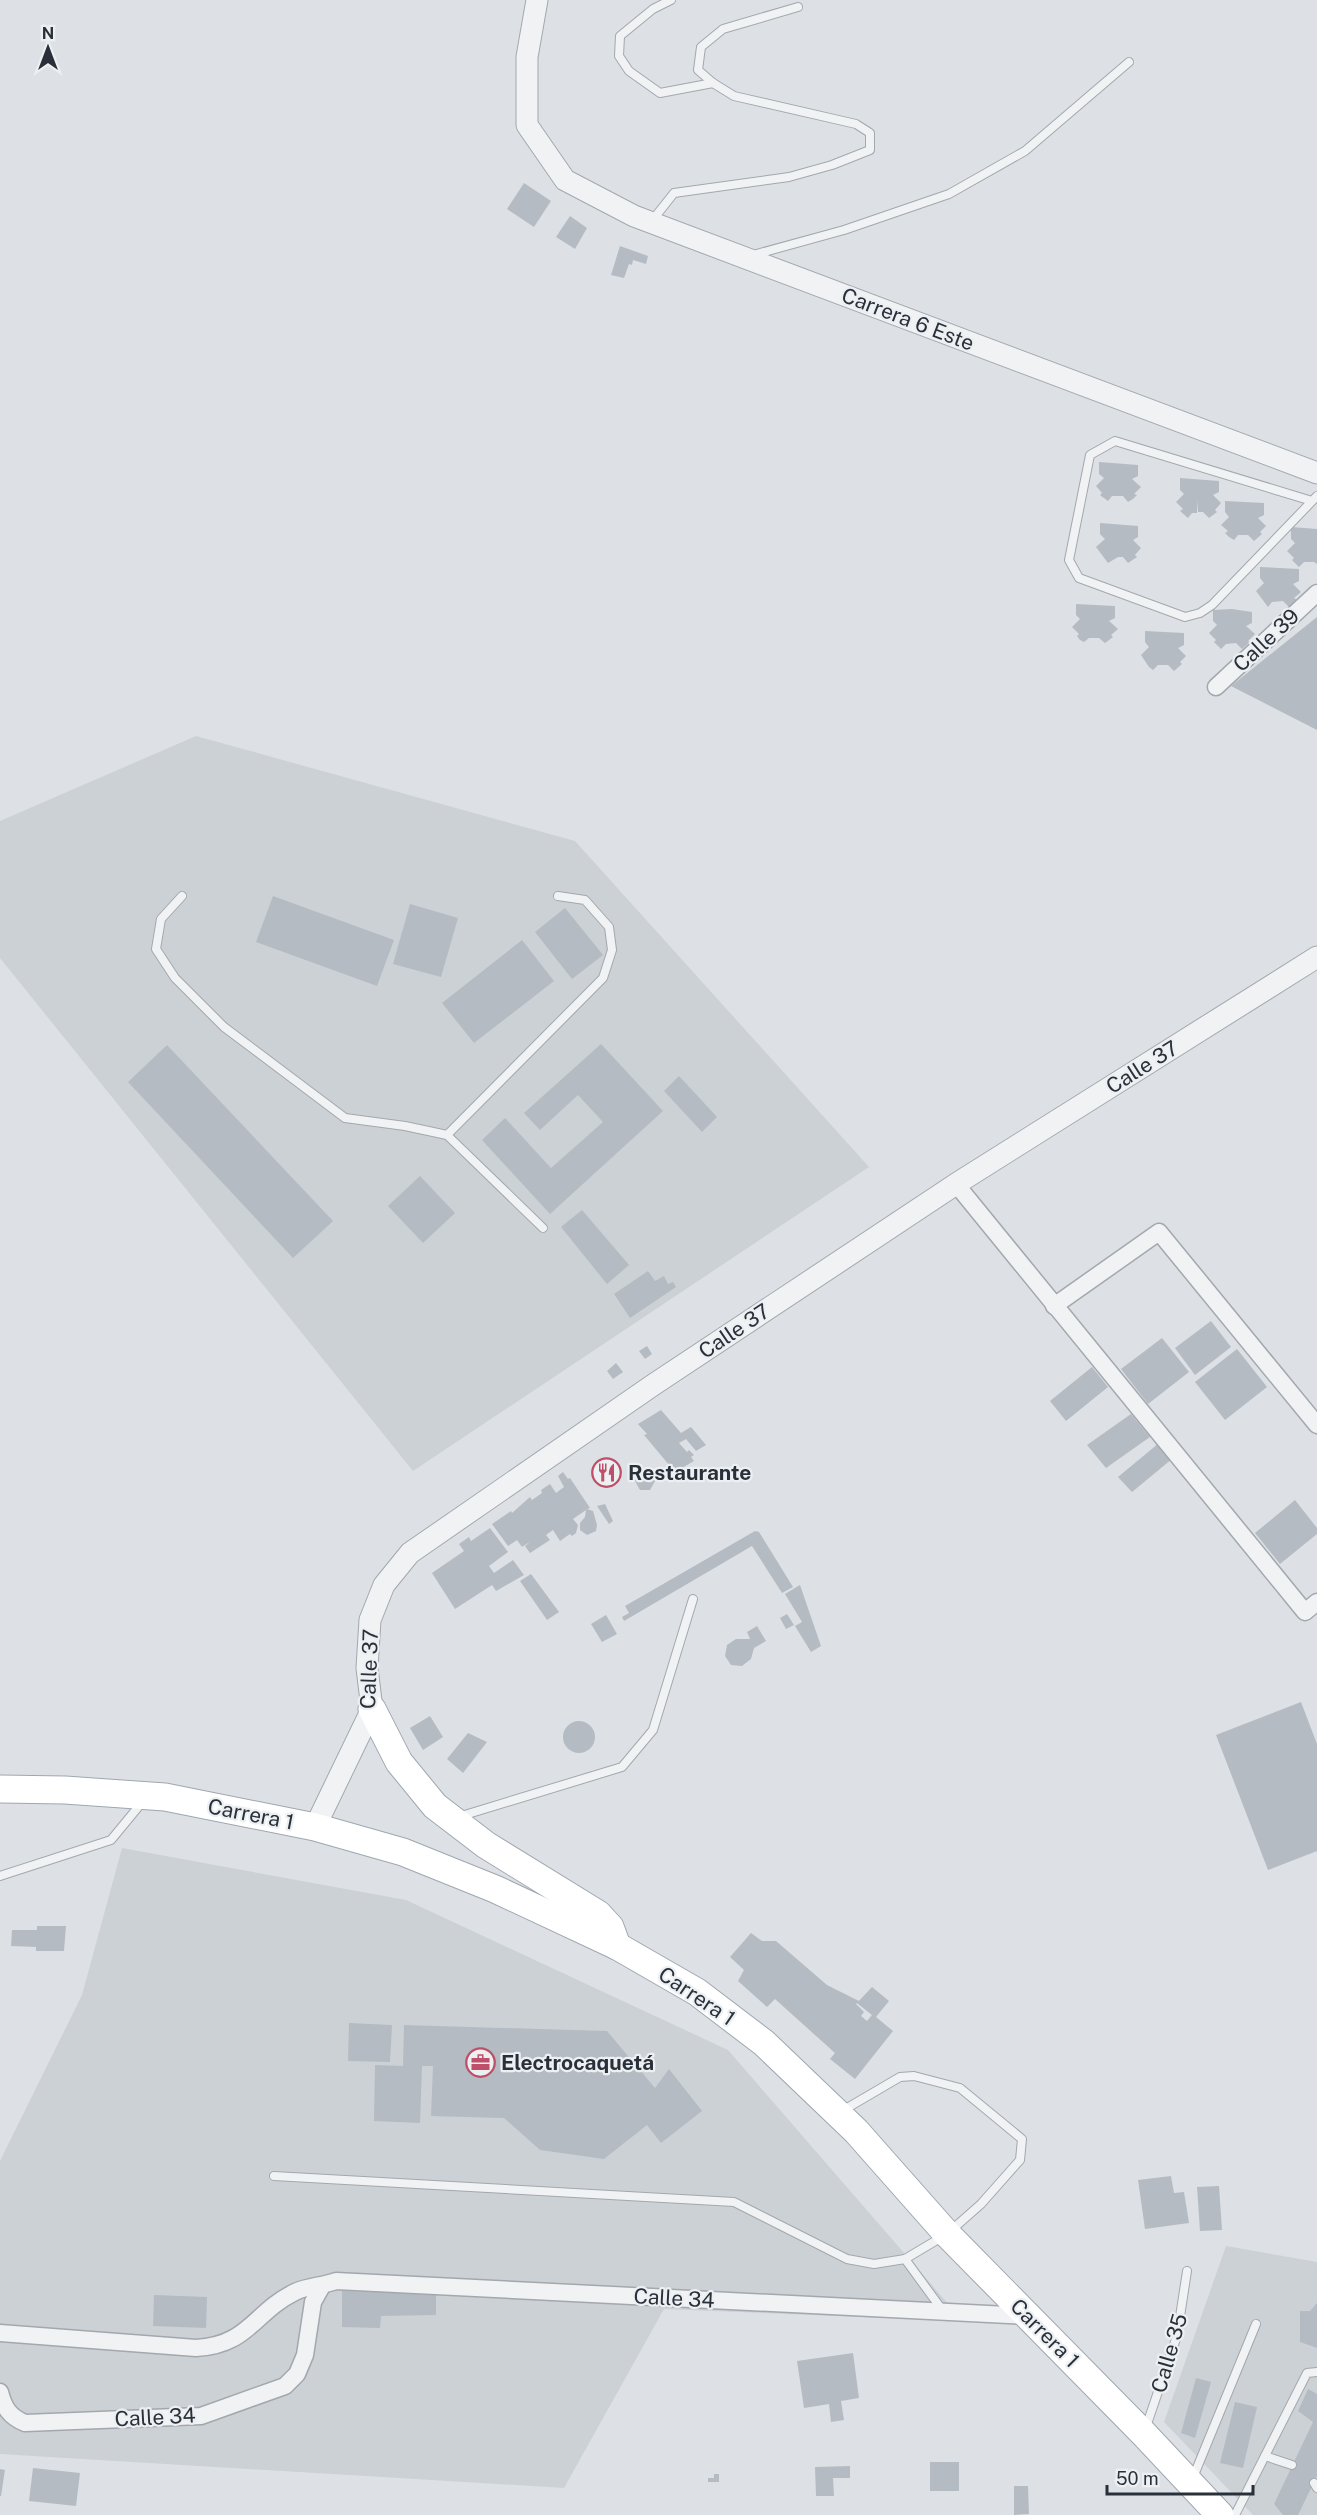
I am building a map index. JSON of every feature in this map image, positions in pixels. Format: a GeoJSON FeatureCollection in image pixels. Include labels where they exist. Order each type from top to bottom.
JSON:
{"type":"FeatureCollection","features":[{"type":"Feature","properties":{"kind":"main road"},"geometry":{"type":"LineString","coordinates":[[372,1709],[399,1762],[435,1806],[486,1845],[598,1914],[610,1927],[617,1946]]}},
{"type":"Feature","properties":{"kind":"main road","name":"Carrera 1"},"geometry":{"type":"LineString","coordinates":[[0,1789],[165,1797],[315,1827],[403,1852],[495,1889],[617,1946],[705,1998],[764,2043],[856,2131],[947,2234],[1143,2433],[1220,2515]]}},
{"type":"Feature","properties":{"kind":"street","name":"Carrera 6 Este"},"geometry":{"type":"LineString","coordinates":[[537,0],[527,57],[527,125],[565,180],[634,216],[1317,472]]}},
{"type":"Feature","properties":{"kind":"street","name":"Calle 39"},"geometry":{"type":"LineString","coordinates":[[1215,687],[1317,592]]}},
{"type":"Feature","properties":{"kind":"street","name":"Calle 37"},"geometry":{"type":"LineString","coordinates":[[315,1827],[372,1709],[367,1668],[370,1620],[384,1584],[410,1553],[653,1385],[956,1184],[1317,957]]}},
{"type":"Feature","properties":{"kind":"street"},"geometry":{"type":"LineString","coordinates":[[956,1184],[1305,1612],[1317,1602]]}},
{"type":"Feature","properties":{"kind":"street"},"geometry":{"type":"LineString","coordinates":[[1054,1306],[1159,1232],[1317,1425]]}},
{"type":"Feature","properties":{"kind":"street","name":"Calle 34"},"geometry":{"type":"LineString","coordinates":[[0,2333],[196,2348],[216,2347],[232,2341],[297,2291],[336,2281],[1028,2316]]}},
{"type":"Feature","properties":{"kind":"street","name":"Calle 34"},"geometry":{"type":"LineString","coordinates":[[0,2392],[3,2404],[12,2418],[25,2423],[201,2416],[285,2386],[297,2374],[305,2355],[313,2302],[322,2286]]}},
{"type":"Feature","properties":{"kind":"lane"},"geometry":{"type":"LineString","coordinates":[[671,0],[653,9],[620,36],[620,56],[628,71],[660,93],[713,83]]}},
{"type":"Feature","properties":{"kind":"lane"},"geometry":{"type":"LineString","coordinates":[[650,222],[674,193],[789,177],[832,165],[870,150],[870,134],[856,124],[734,96],[698,70],[701,47],[723,29],[798,7]]}},
{"type":"Feature","properties":{"kind":"lane"},"geometry":{"type":"LineString","coordinates":[[744,257],[844,230],[949,194],[1025,151],[1129,62]]}},
{"type":"Feature","properties":{"kind":"lane"},"geometry":{"type":"LineString","coordinates":[[1115,441],[1314,499],[1212,605],[1200,613],[1185,617],[1079,578],[1069,560],[1090,455],[1115,441]]}},
{"type":"Feature","properties":{"kind":"lane"},"geometry":{"type":"LineString","coordinates":[[182,896],[161,919],[156,949],[175,978],[224,1027],[345,1118],[405,1126],[447,1135],[543,1228]]}},
{"type":"Feature","properties":{"kind":"lane"},"geometry":{"type":"LineString","coordinates":[[447,1135],[603,978],[612,950],[609,927],[585,900],[558,896]]}},
{"type":"Feature","properties":{"kind":"lane"},"geometry":{"type":"LineString","coordinates":[[452,1819],[622,1767],[653,1730],[693,1599]]}},
{"type":"Feature","properties":{"kind":"lane"},"geometry":{"type":"LineString","coordinates":[[0,1876],[111,1840],[148,1795]]}},
{"type":"Feature","properties":{"kind":"lane"},"geometry":{"type":"LineString","coordinates":[[274,2175],[734,2202],[847,2259],[874,2264],[905,2259],[947,2234],[981,2204],[1020,2160],[1022,2139],[960,2088],[914,2076],[900,2078],[838,2113]]}},
{"type":"Feature","properties":{"kind":"lane"},"geometry":{"type":"LineString","coordinates":[[905,2259],[943,2311]]}},
{"type":"Feature","properties":{"kind":"lane","name":"Calle 35"},"geometry":{"type":"LineString","coordinates":[[1143,2433],[1175,2345],[1187,2271]]}},
{"type":"Feature","properties":{"kind":"lane"},"geometry":{"type":"LineString","coordinates":[[1191,2483],[1256,2324]]}},
{"type":"Feature","properties":{"kind":"lane"},"geometry":{"type":"LineString","coordinates":[[1235,2515],[1307,2373],[1317,2372]]}},
{"type":"Feature","properties":{"kind":"lane"},"geometry":{"type":"LineString","coordinates":[[1265,2456],[1292,2465]]}},
{"type":"Feature","properties":{"kind":"shaded area"},"geometry":{"type":"Polygon","coordinates":[[[196,736],[575,841],[869,1167],[413,1471],[0,958],[0,821],[196,736]]]}},
{"type":"Feature","properties":{"kind":"shaded area"},"geometry":{"type":"Polygon","coordinates":[[[122,1848],[406,1900],[728,2050],[963,2321],[664,2309],[564,2488],[0,2454],[0,2161],[82,1995],[122,1848]]]}},
{"type":"Feature","properties":{"kind":"shaded area"},"geometry":{"type":"Polygon","coordinates":[[[1226,2246],[1317,2262],[1317,2515],[1253,2515],[1164,2422],[1226,2246]]]}},
{"type":"Feature","properties":{"kind":"building"},"geometry":{"type":"Polygon","coordinates":[[[524,183],[551,201],[534,227],[507,209],[524,183]]]}},
{"type":"Feature","properties":{"kind":"building"},"geometry":{"type":"Polygon","coordinates":[[[570,216],[587,228],[575,249],[556,237],[570,216]]]}},
{"type":"Feature","properties":{"kind":"building"},"geometry":{"type":"Polygon","coordinates":[[[620,246],[648,256],[646,264],[633,260],[624,278],[611,275],[620,246]]]}},
{"type":"Feature","properties":{"kind":"building"},"geometry":{"type":"Polygon","coordinates":[[[1099,462],[1138,465],[1138,476],[1132,479],[1141,487],[1134,494],[1137,495],[1128,502],[1123,496],[1112,496],[1108,501],[1100,495],[1102,493],[1096,486],[1104,478],[1099,474],[1099,462]]]}},
{"type":"Feature","properties":{"kind":"building"},"geometry":{"type":"Polygon","coordinates":[[[1180,478],[1219,481],[1219,492],[1213,495],[1221,503],[1215,510],[1217,512],[1209,518],[1203,512],[1198,512],[1197,500],[1197,513],[1192,513],[1188,518],[1180,511],[1183,509],[1176,502],[1184,494],[1180,490],[1180,478]]]}},
{"type":"Feature","properties":{"kind":"building"},"geometry":{"type":"Polygon","coordinates":[[[1225,501],[1264,503],[1264,515],[1258,518],[1266,526],[1260,532],[1262,534],[1254,541],[1248,535],[1238,535],[1234,540],[1229,537],[1225,533],[1228,531],[1221,525],[1229,517],[1225,512],[1225,501]]]}},
{"type":"Feature","properties":{"kind":"building"},"geometry":{"type":"Polygon","coordinates":[[[1100,523],[1138,526],[1138,537],[1133,540],[1141,548],[1135,555],[1137,557],[1128,563],[1123,557],[1118,557],[1108,563],[1096,547],[1105,539],[1100,534],[1100,523]]]}},
{"type":"Feature","properties":{"kind":"building"},"geometry":{"type":"Polygon","coordinates":[[[1291,527],[1317,529],[1317,564],[1304,562],[1299,567],[1292,560],[1294,558],[1287,551],[1295,543],[1291,539],[1291,527]]]}},
{"type":"Feature","properties":{"kind":"building"},"geometry":{"type":"Polygon","coordinates":[[[1260,567],[1299,569],[1299,581],[1293,584],[1301,592],[1294,598],[1297,600],[1289,607],[1283,601],[1272,602],[1268,607],[1256,591],[1264,583],[1260,578],[1260,567]]]}},
{"type":"Feature","properties":{"kind":"building"},"geometry":{"type":"Polygon","coordinates":[[[1076,604],[1115,606],[1115,618],[1109,621],[1118,629],[1111,635],[1113,637],[1105,643],[1099,638],[1089,638],[1084,642],[1080,640],[1077,636],[1079,634],[1072,627],[1080,619],[1076,615],[1076,604]]]}},
{"type":"Feature","properties":{"kind":"building"},"geometry":{"type":"Polygon","coordinates":[[[1232,609],[1252,612],[1252,623],[1246,626],[1255,634],[1242,649],[1236,643],[1226,644],[1221,649],[1209,633],[1217,625],[1213,621],[1213,610],[1232,609]]]}},
{"type":"Feature","properties":{"kind":"building"},"geometry":{"type":"Polygon","coordinates":[[[1317,617],[1317,730],[1231,686],[1317,617]]]}},
{"type":"Feature","properties":{"kind":"building"},"geometry":{"type":"Polygon","coordinates":[[[1145,631],[1184,633],[1184,645],[1178,648],[1186,656],[1180,662],[1182,664],[1174,671],[1168,665],[1158,665],[1153,670],[1149,667],[1141,655],[1149,647],[1145,642],[1145,631]]]}},
{"type":"Feature","properties":{"kind":"building"},"geometry":{"type":"Polygon","coordinates":[[[273,896],[394,940],[377,986],[256,942],[273,896]]]}},
{"type":"Feature","properties":{"kind":"building"},"geometry":{"type":"Polygon","coordinates":[[[410,904],[458,918],[441,977],[393,964],[410,904]]]}},
{"type":"Feature","properties":{"kind":"building"},"geometry":{"type":"Polygon","coordinates":[[[565,908],[603,955],[572,979],[535,932],[565,908]]]}},
{"type":"Feature","properties":{"kind":"building"},"geometry":{"type":"Polygon","coordinates":[[[522,940],[554,981],[474,1043],[442,1003],[522,940]]]}},
{"type":"Feature","properties":{"kind":"building"},"geometry":{"type":"Polygon","coordinates":[[[601,1044],[663,1111],[550,1214],[482,1140],[505,1118],[551,1168],[603,1122],[578,1095],[540,1130],[524,1113],[601,1044]]]}},
{"type":"Feature","properties":{"kind":"building"},"geometry":{"type":"Polygon","coordinates":[[[167,1045],[333,1221],[293,1258],[128,1082],[167,1045]]]}},
{"type":"Feature","properties":{"kind":"building"},"geometry":{"type":"Polygon","coordinates":[[[679,1076],[717,1117],[702,1132],[664,1091],[679,1076]]]}},
{"type":"Feature","properties":{"kind":"building"},"geometry":{"type":"Polygon","coordinates":[[[420,1176],[455,1213],[423,1243],[388,1206],[420,1176]]]}},
{"type":"Feature","properties":{"kind":"building"},"geometry":{"type":"Polygon","coordinates":[[[582,1210],[629,1265],[607,1284],[561,1227],[582,1210]]]}},
{"type":"Feature","properties":{"kind":"building"},"geometry":{"type":"Polygon","coordinates":[[[648,1271],[655,1281],[664,1276],[668,1284],[673,1282],[676,1287],[630,1318],[614,1294],[648,1271]]]}},
{"type":"Feature","properties":{"kind":"building"},"geometry":{"type":"Polygon","coordinates":[[[1211,1321],[1231,1347],[1195,1375],[1175,1348],[1211,1321]]]}},
{"type":"Feature","properties":{"kind":"building"},"geometry":{"type":"Polygon","coordinates":[[[1162,1338],[1189,1372],[1148,1404],[1121,1369],[1162,1338]]]}},
{"type":"Feature","properties":{"kind":"building"},"geometry":{"type":"Polygon","coordinates":[[[647,1346],[652,1354],[645,1359],[639,1351],[647,1346]]]}},
{"type":"Feature","properties":{"kind":"building"},"geometry":{"type":"Polygon","coordinates":[[[1237,1349],[1267,1387],[1225,1420],[1195,1382],[1237,1349]]]}},
{"type":"Feature","properties":{"kind":"building"},"geometry":{"type":"Polygon","coordinates":[[[616,1363],[623,1372],[613,1379],[607,1371],[616,1363]]]}},
{"type":"Feature","properties":{"kind":"building"},"geometry":{"type":"Polygon","coordinates":[[[1092,1367],[1108,1387],[1066,1421],[1050,1401],[1092,1367]]]}},
{"type":"Feature","properties":{"kind":"building"},"geometry":{"type":"Polygon","coordinates":[[[661,1410],[681,1433],[691,1427],[706,1445],[696,1451],[686,1439],[679,1443],[687,1452],[689,1450],[694,1455],[691,1457],[694,1461],[675,1472],[644,1435],[647,1434],[638,1424],[661,1410]]]}},
{"type":"Feature","properties":{"kind":"building"},"geometry":{"type":"Polygon","coordinates":[[[1131,1414],[1150,1437],[1106,1468],[1087,1445],[1131,1414]]]}},
{"type":"Feature","properties":{"kind":"building"},"geometry":{"type":"Polygon","coordinates":[[[1159,1443],[1172,1459],[1132,1492],[1118,1477],[1159,1443]]]}},
{"type":"Feature","properties":{"kind":"building"},"geometry":{"type":"Polygon","coordinates":[[[563,1472],[568,1479],[570,1478],[590,1508],[587,1509],[593,1511],[597,1525],[596,1531],[587,1535],[580,1530],[580,1523],[585,1517],[586,1510],[573,1519],[578,1525],[576,1533],[572,1536],[570,1534],[560,1541],[553,1530],[546,1535],[550,1540],[530,1553],[525,1546],[531,1541],[522,1547],[517,1540],[508,1546],[492,1524],[511,1511],[512,1513],[530,1497],[532,1500],[550,1484],[556,1493],[564,1487],[558,1476],[563,1472]]]}},
{"type":"Feature","properties":{"kind":"building"},"geometry":{"type":"Polygon","coordinates":[[[649,1473],[655,1481],[650,1490],[640,1490],[635,1481],[639,1474],[649,1473]]]}},
{"type":"Feature","properties":{"kind":"building"},"geometry":{"type":"Polygon","coordinates":[[[1295,1500],[1317,1528],[1317,1534],[1280,1564],[1255,1533],[1295,1500]]]}},
{"type":"Feature","properties":{"kind":"building"},"geometry":{"type":"Polygon","coordinates":[[[605,1504],[613,1521],[609,1524],[597,1506],[605,1504]]]}},
{"type":"Feature","properties":{"kind":"building"},"geometry":{"type":"Polygon","coordinates":[[[490,1528],[508,1552],[489,1566],[494,1573],[513,1560],[524,1575],[496,1591],[492,1585],[455,1609],[432,1573],[464,1551],[459,1544],[469,1537],[471,1541],[490,1528]]]}},
{"type":"Feature","properties":{"kind":"building"},"geometry":{"type":"Polygon","coordinates":[[[755,1531],[759,1532],[793,1587],[782,1593],[752,1546],[624,1621],[622,1617],[629,1613],[625,1606],[755,1531]]]}},
{"type":"Feature","properties":{"kind":"building"},"geometry":{"type":"Polygon","coordinates":[[[531,1574],[559,1612],[547,1620],[520,1581],[531,1574]]]}},
{"type":"Feature","properties":{"kind":"building"},"geometry":{"type":"Polygon","coordinates":[[[800,1585],[821,1646],[811,1652],[795,1626],[802,1622],[785,1594],[800,1585]]]}},
{"type":"Feature","properties":{"kind":"building"},"geometry":{"type":"Polygon","coordinates":[[[787,1614],[794,1625],[786,1629],[780,1618],[787,1614]]]}},
{"type":"Feature","properties":{"kind":"building"},"geometry":{"type":"Polygon","coordinates":[[[606,1615],[617,1634],[602,1642],[591,1624],[606,1615]]]}},
{"type":"Feature","properties":{"kind":"building"},"geometry":{"type":"Polygon","coordinates":[[[757,1626],[766,1641],[754,1648],[751,1659],[742,1666],[731,1665],[725,1656],[727,1645],[736,1639],[750,1639],[747,1632],[757,1626]]]}},
{"type":"Feature","properties":{"kind":"building"},"geometry":{"type":"Polygon","coordinates":[[[1301,1702],[1317,1744],[1317,1851],[1268,1870],[1216,1735],[1301,1702]]]}},
{"type":"Feature","properties":{"kind":"building"},"geometry":{"type":"Polygon","coordinates":[[[430,1716],[443,1737],[423,1750],[410,1728],[430,1716]]]}},
{"type":"Feature","properties":{"kind":"building"},"geometry":{"type":"Polygon","coordinates":[[[579,1721],[590,1726],[595,1737],[590,1748],[579,1753],[568,1748],[563,1737],[568,1726],[579,1721]]]}},
{"type":"Feature","properties":{"kind":"building"},"geometry":{"type":"Polygon","coordinates":[[[468,1733],[487,1742],[463,1773],[447,1759],[468,1733]]]}},
{"type":"Feature","properties":{"kind":"building"},"geometry":{"type":"Polygon","coordinates":[[[37,1926],[66,1926],[64,1951],[36,1951],[36,1947],[11,1946],[12,1930],[37,1930],[37,1926]]]}},
{"type":"Feature","properties":{"kind":"building"},"geometry":{"type":"Polygon","coordinates":[[[751,1933],[762,1941],[776,1941],[827,1985],[859,2001],[872,1987],[889,2001],[876,2017],[893,2031],[855,2079],[830,2059],[835,2053],[775,1999],[767,2007],[738,1981],[744,1970],[730,1957],[751,1933]],[[857,2003],[864,2012],[861,2016],[867,2021],[872,2015],[857,2003]]]}},
{"type":"Feature","properties":{"kind":"building"},"geometry":{"type":"Polygon","coordinates":[[[349,2023],[392,2025],[390,2062],[348,2061],[349,2023]]]}},
{"type":"Feature","properties":{"kind":"building"},"geometry":{"type":"Polygon","coordinates":[[[404,2025],[607,2031],[655,2088],[669,2069],[702,2111],[661,2143],[647,2125],[604,2159],[540,2150],[504,2118],[431,2116],[433,2066],[422,2066],[420,2123],[374,2121],[375,2065],[403,2066],[404,2025]]]}},
{"type":"Feature","properties":{"kind":"building"},"geometry":{"type":"Polygon","coordinates":[[[1171,2176],[1174,2193],[1184,2192],[1189,2223],[1145,2229],[1138,2180],[1171,2176]]]}},
{"type":"Feature","properties":{"kind":"building"},"geometry":{"type":"Polygon","coordinates":[[[1219,2186],[1222,2230],[1200,2231],[1197,2187],[1219,2186]]]}},
{"type":"Feature","properties":{"kind":"building"},"geometry":{"type":"Polygon","coordinates":[[[342,2291],[436,2292],[436,2315],[381,2316],[380,2328],[342,2327],[342,2291]]]}},
{"type":"Feature","properties":{"kind":"building"},"geometry":{"type":"Polygon","coordinates":[[[154,2295],[207,2297],[206,2328],[153,2326],[154,2295]]]}},
{"type":"Feature","properties":{"kind":"building"},"geometry":{"type":"Polygon","coordinates":[[[1317,2303],[1317,2348],[1300,2342],[1300,2311],[1310,2311],[1317,2303]]]}},
{"type":"Feature","properties":{"kind":"building"},"geometry":{"type":"Polygon","coordinates":[[[853,2353],[859,2398],[841,2401],[844,2420],[831,2422],[829,2404],[804,2408],[797,2361],[853,2353]]]}},
{"type":"Feature","properties":{"kind":"building"},"geometry":{"type":"Polygon","coordinates":[[[1196,2378],[1211,2382],[1195,2438],[1181,2433],[1196,2378]]]}},
{"type":"Feature","properties":{"kind":"building"},"geometry":{"type":"Polygon","coordinates":[[[1308,2389],[1317,2394],[1317,2476],[1298,2515],[1283,2515],[1274,2504],[1313,2422],[1298,2411],[1308,2389]]]}},
{"type":"Feature","properties":{"kind":"building"},"geometry":{"type":"Polygon","coordinates":[[[1235,2402],[1257,2407],[1243,2468],[1220,2463],[1235,2402]]]}},
{"type":"Feature","properties":{"kind":"building"},"geometry":{"type":"Polygon","coordinates":[[[930,2462],[959,2462],[959,2491],[930,2491],[930,2462]]]}},
{"type":"Feature","properties":{"kind":"building"},"geometry":{"type":"Polygon","coordinates":[[[850,2466],[850,2478],[833,2478],[834,2496],[816,2496],[815,2467],[850,2466]]]}},
{"type":"Feature","properties":{"kind":"building"},"geometry":{"type":"Polygon","coordinates":[[[33,2468],[80,2473],[76,2506],[29,2501],[33,2468]]]}},
{"type":"Feature","properties":{"kind":"building"},"geometry":{"type":"Polygon","coordinates":[[[0,2469],[5,2470],[1,2496],[0,2496],[0,2469]]]}},
{"type":"Feature","properties":{"kind":"building"},"geometry":{"type":"Polygon","coordinates":[[[714,2474],[719,2474],[719,2482],[708,2482],[708,2478],[714,2478],[714,2474]]]}},
{"type":"Feature","properties":{"kind":"building"},"geometry":{"type":"Polygon","coordinates":[[[1014,2486],[1028,2486],[1029,2514],[1014,2515],[1014,2486]]]}},
{"type":"Feature","properties":{"kind":"place","name":"Restaurante"},"geometry":{"type":"Point","coordinates":[607,1472]}},
{"type":"Feature","properties":{"kind":"place","name":"Electrocaquetá"},"geometry":{"type":"Point","coordinates":[480,2062]}}]}
